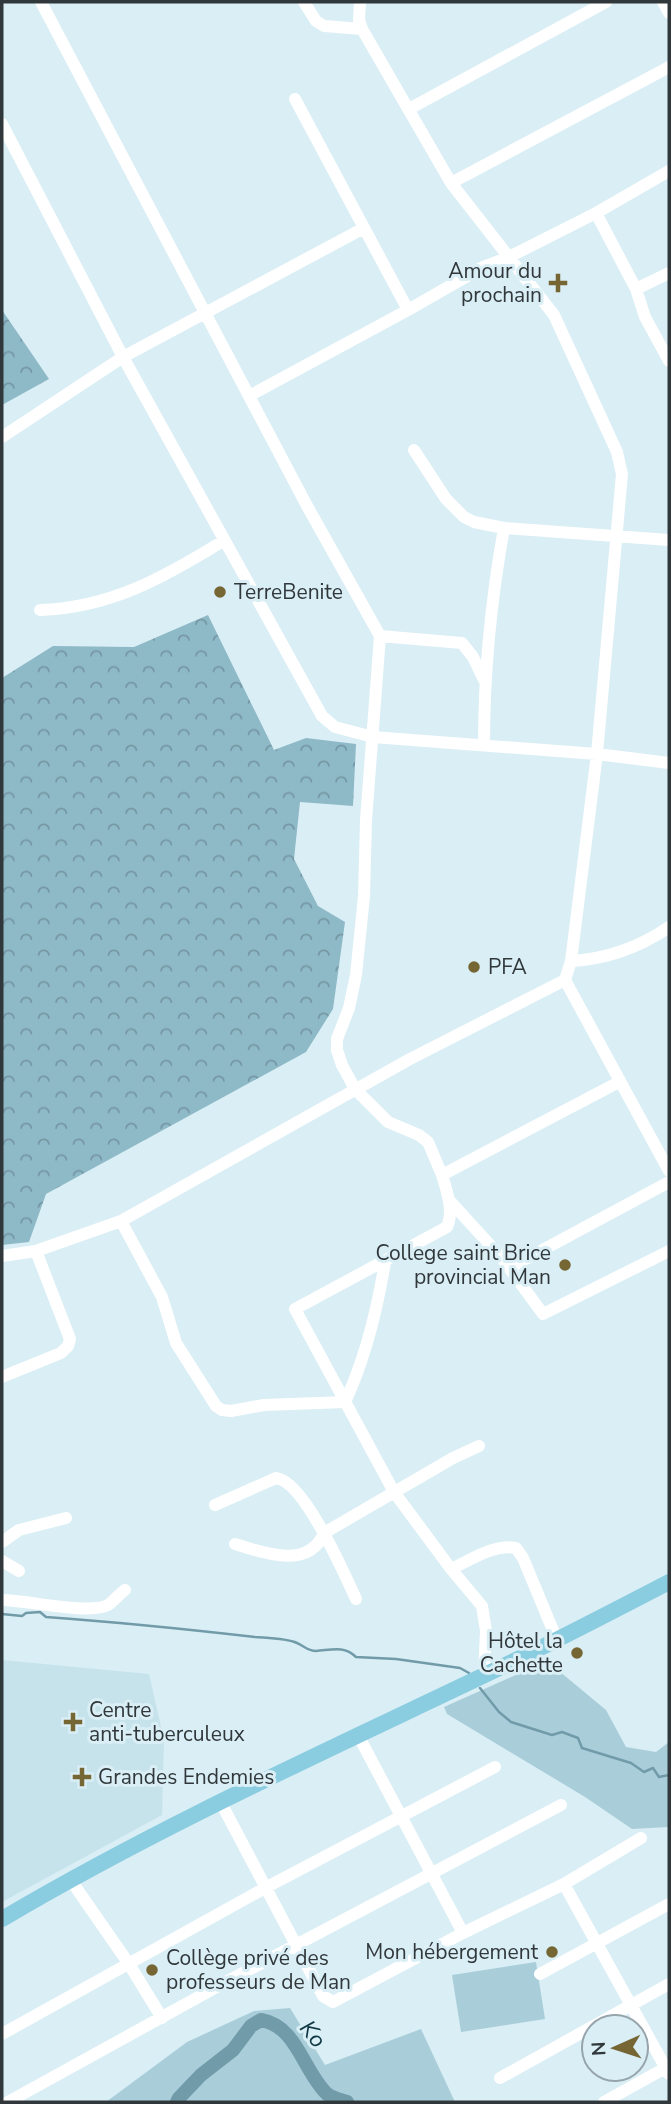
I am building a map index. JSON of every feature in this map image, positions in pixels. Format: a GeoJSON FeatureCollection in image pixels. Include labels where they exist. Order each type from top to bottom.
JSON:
{"type":"FeatureCollection","features":[{"type":"Feature","properties":{"kind":"main road"},"geometry":{"type":"LineString","coordinates":[[2,1919],[69,1879],[220,1801],[557,1640],[669,1582]]}},
{"type":"Feature","properties":{"kind":"street"},"geometry":{"type":"LineString","coordinates":[[41,2],[249,396],[380,636],[366,820],[364,896],[356,975],[349,1008],[337,1039],[337,1050],[355,1089],[388,1122],[419,1135],[428,1142],[438,1161],[449,1200],[449,1223],[447,1227],[385,1262],[295,1309],[394,1492],[451,1569],[476,1597],[486,1619],[484,1675]]}},
{"type":"Feature","properties":{"kind":"street"},"geometry":{"type":"LineString","coordinates":[[304,2],[316,21],[324,26],[362,29]]}},
{"type":"Feature","properties":{"kind":"street"},"geometry":{"type":"LineString","coordinates":[[360,2],[359,20],[362,29],[451,183],[554,315],[617,452],[622,474],[597,754],[571,961],[565,980],[669,1171]]}},
{"type":"Feature","properties":{"kind":"street"},"geometry":{"type":"LineString","coordinates":[[409,109],[606,2]]}},
{"type":"Feature","properties":{"kind":"street"},"geometry":{"type":"LineString","coordinates":[[663,2],[669,13]]}},
{"type":"Feature","properties":{"kind":"street"},"geometry":{"type":"LineString","coordinates":[[451,183],[669,67]]}},
{"type":"Feature","properties":{"kind":"street"},"geometry":{"type":"LineString","coordinates":[[295,99],[408,310]]}},
{"type":"Feature","properties":{"kind":"street"},"geometry":{"type":"LineString","coordinates":[[2,124],[123,357],[322,716],[335,727],[347,732],[373,737],[484,744],[669,763]]}},
{"type":"Feature","properties":{"kind":"street"},"geometry":{"type":"LineString","coordinates":[[249,396],[483,267],[509,257],[596,213],[669,171]]}},
{"type":"Feature","properties":{"kind":"street"},"geometry":{"type":"LineString","coordinates":[[596,213],[636,289],[646,317],[669,361]]}},
{"type":"Feature","properties":{"kind":"street"},"geometry":{"type":"LineString","coordinates":[[2,437],[123,357],[364,228]]}},
{"type":"Feature","properties":{"kind":"street"},"geometry":{"type":"LineString","coordinates":[[636,289],[669,273]]}},
{"type":"Feature","properties":{"kind":"street"},"geometry":{"type":"LineString","coordinates":[[414,450],[454,509],[474,522],[504,528],[669,540]]}},
{"type":"Feature","properties":{"kind":"street"},"geometry":{"type":"LineString","coordinates":[[484,744],[484,681],[493,588],[504,528]]}},
{"type":"Feature","properties":{"kind":"street"},"geometry":{"type":"LineString","coordinates":[[40,610],[66,609],[102,602],[178,569],[223,541]]}},
{"type":"Feature","properties":{"kind":"street"},"geometry":{"type":"LineString","coordinates":[[380,636],[462,643],[473,657],[484,681]]}},
{"type":"Feature","properties":{"kind":"street"},"geometry":{"type":"LineString","coordinates":[[571,961],[616,953],[652,939],[669,928]]}},
{"type":"Feature","properties":{"kind":"street"},"geometry":{"type":"LineString","coordinates":[[2,1256],[36,1251],[121,1220],[410,1059],[565,980]]}},
{"type":"Feature","properties":{"kind":"street"},"geometry":{"type":"LineString","coordinates":[[442,1175],[619,1082]]}},
{"type":"Feature","properties":{"kind":"street"},"geometry":{"type":"LineString","coordinates":[[509,1268],[669,1182]]}},
{"type":"Feature","properties":{"kind":"street"},"geometry":{"type":"LineString","coordinates":[[449,1200],[509,1268],[543,1314],[669,1251]]}},
{"type":"Feature","properties":{"kind":"street"},"geometry":{"type":"LineString","coordinates":[[121,1220],[162,1297],[176,1343],[216,1406],[231,1411],[264,1405],[345,1402]]}},
{"type":"Feature","properties":{"kind":"street"},"geometry":{"type":"LineString","coordinates":[[2,1377],[61,1353],[68,1346],[70,1339],[36,1251]]}},
{"type":"Feature","properties":{"kind":"street"},"geometry":{"type":"LineString","coordinates":[[345,1402],[369,1337],[385,1262]]}},
{"type":"Feature","properties":{"kind":"street"},"geometry":{"type":"LineString","coordinates":[[235,1544],[285,1557],[303,1554],[320,1544],[324,1533],[480,1446]]}},
{"type":"Feature","properties":{"kind":"street"},"geometry":{"type":"LineString","coordinates":[[215,1505],[276,1478],[284,1479],[292,1486],[324,1533],[356,1599]]}},
{"type":"Feature","properties":{"kind":"street"},"geometry":{"type":"LineString","coordinates":[[2,1542],[19,1530],[66,1518]]}},
{"type":"Feature","properties":{"kind":"street"},"geometry":{"type":"LineString","coordinates":[[451,1569],[499,1548],[516,1548],[523,1558],[557,1640]]}},
{"type":"Feature","properties":{"kind":"street"},"geometry":{"type":"LineString","coordinates":[[2,1561],[19,1571]]}},
{"type":"Feature","properties":{"kind":"street"},"geometry":{"type":"LineString","coordinates":[[2,1600],[19,1600],[55,1607],[98,1607],[111,1603],[125,1590]]}},
{"type":"Feature","properties":{"kind":"street"},"geometry":{"type":"LineString","coordinates":[[358,1735],[463,1933]]}},
{"type":"Feature","properties":{"kind":"street"},"geometry":{"type":"LineString","coordinates":[[2,2034],[265,1888],[495,1767]]}},
{"type":"Feature","properties":{"kind":"street"},"geometry":{"type":"LineString","coordinates":[[220,1801],[323,1996],[333,2002],[463,1933],[564,1884],[641,1838]]}},
{"type":"Feature","properties":{"kind":"street"},"geometry":{"type":"LineString","coordinates":[[8,2102],[431,1872],[561,1805]]}},
{"type":"Feature","properties":{"kind":"street"},"geometry":{"type":"LineString","coordinates":[[69,1879],[129,1964],[162,2018]]}},
{"type":"Feature","properties":{"kind":"street"},"geometry":{"type":"LineString","coordinates":[[564,1884],[668,2069],[604,2102]]}},
{"type":"Feature","properties":{"kind":"street"},"geometry":{"type":"LineString","coordinates":[[540,1974],[669,1904]]}},
{"type":"Feature","properties":{"kind":"street"},"geometry":{"type":"LineString","coordinates":[[499,2078],[669,1984]]}},
{"type":"Feature","properties":{"kind":"shaded area","name":"Grandes Endemies"},"geometry":{"type":"Polygon","coordinates":[[[2,1660],[149,1674],[164,1740],[162,1815],[2,1902],[2,1660]]]}},
{"type":"Feature","properties":{"kind":"shaded area"},"geometry":{"type":"Polygon","coordinates":[[[547,1661],[606,1710],[626,1747],[656,1752],[669,1742],[669,1827],[632,1829],[585,1797],[447,1714],[444,1707],[547,1661]]]}},
{"type":"Feature","properties":{"kind":"shaded area"},"geometry":{"type":"Polygon","coordinates":[[[536,1962],[545,2019],[461,2032],[452,1975],[536,1962]]]}},
{"type":"Feature","properties":{"kind":"shaded area"},"geometry":{"type":"Polygon","coordinates":[[[290,2008],[325,2065],[421,2029],[455,2102],[106,2102],[187,2042],[254,2011],[290,2008]]]}},
{"type":"Feature","properties":{"kind":"green space"},"geometry":{"type":"Polygon","coordinates":[[[2,310],[49,379],[2,405],[2,310]]]}},
{"type":"Feature","properties":{"kind":"green space"},"geometry":{"type":"Polygon","coordinates":[[[208,615],[274,750],[306,738],[356,744],[353,806],[300,802],[294,859],[318,906],[345,922],[333,1009],[306,1052],[46,1194],[29,1242],[2,1245],[2,678],[53,646],[134,647],[208,615]]]}},
{"type":"Feature","properties":{"kind":"waterway"},"geometry":{"type":"LineString","coordinates":[[2,1614],[22,1616],[40,1612],[46,1617],[282,1639],[313,1651],[342,1650],[356,1657],[396,1659],[460,1668],[469,1673]]}},
{"type":"Feature","properties":{"kind":"waterway"},"geometry":{"type":"LineString","coordinates":[[480,1688],[499,1712],[511,1722],[552,1735],[562,1732],[578,1738],[582,1748],[631,1763],[644,1772],[653,1768],[659,1777],[669,1775]]}},
{"type":"Feature","properties":{"kind":"waterway","name":"Ko"},"geometry":{"type":"LineString","coordinates":[[177,2102],[201,2075],[233,2050],[251,2026],[261,2020],[283,2031],[327,2094],[347,2102]]}},
{"type":"Feature","properties":{"kind":"place","name":"Amour du prochain"},"geometry":{"type":"Point","coordinates":[558,283]}},
{"type":"Feature","properties":{"kind":"place","name":"TerreBenite"},"geometry":{"type":"Point","coordinates":[220,592]}},
{"type":"Feature","properties":{"kind":"place","name":"PFA"},"geometry":{"type":"Point","coordinates":[474,967]}},
{"type":"Feature","properties":{"kind":"place","name":"College saint Brice provincial Man"},"geometry":{"type":"Point","coordinates":[565,1265]}},
{"type":"Feature","properties":{"kind":"place","name":"Hôtel la Cachette"},"geometry":{"type":"Point","coordinates":[577,1653]}},
{"type":"Feature","properties":{"kind":"place","name":"Centre anti-tuberculeux"},"geometry":{"type":"Point","coordinates":[73,1722]}},
{"type":"Feature","properties":{"kind":"place","name":"Grandes Endemies"},"geometry":{"type":"Point","coordinates":[82,1777]}},
{"type":"Feature","properties":{"kind":"place","name":"Mon hébergement"},"geometry":{"type":"Point","coordinates":[552,1952]}},
{"type":"Feature","properties":{"kind":"place","name":"Collège privé des professeurs de Man"},"geometry":{"type":"Point","coordinates":[152,1970]}}]}
